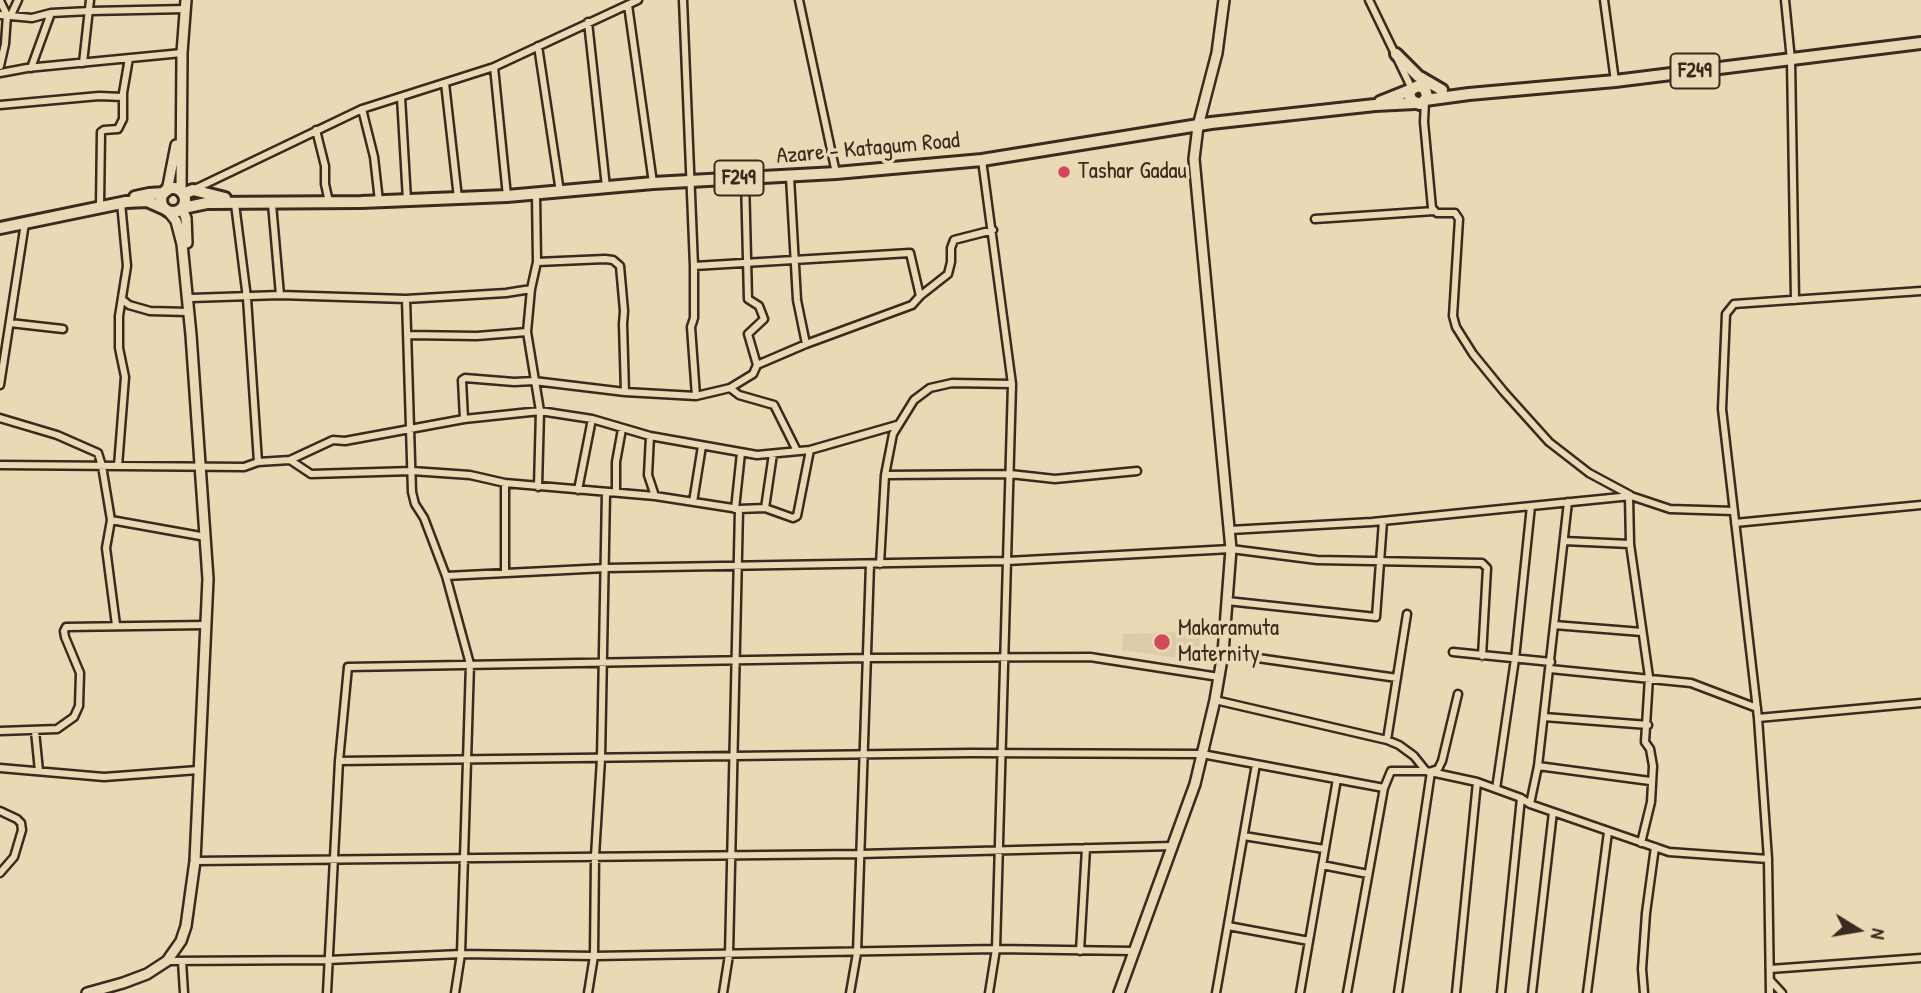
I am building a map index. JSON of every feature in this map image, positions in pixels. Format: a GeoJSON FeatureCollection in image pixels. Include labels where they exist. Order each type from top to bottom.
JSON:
{"type":"FeatureCollection","features":[{"type":"Feature","properties":{"kind":"main road","name":"Azare - Katagum Road"},"geometry":{"type":"LineString","coordinates":[[0,228],[101,206],[147,201],[177,212],[198,204],[379,201],[536,194],[653,183],[790,177],[982,160],[1198,126],[1421,99],[1615,81],[1921,43]]}},
{"type":"Feature","properties":{"kind":"main road"},"geometry":{"type":"LineString","coordinates":[[1396,54],[1418,76],[1442,90]]}},
{"type":"Feature","properties":{"kind":"main road","name":"Azare - Katagum Road"},"geometry":{"type":"LineString","coordinates":[[1375,105],[1418,86],[1421,99]]}},
{"type":"Feature","properties":{"kind":"main road","name":"Azare - Katagum Road"},"geometry":{"type":"LineString","coordinates":[[1421,99],[1442,90],[1469,94]]}},
{"type":"Feature","properties":{"kind":"main road","name":"Azare - Katagum Road"},"geometry":{"type":"LineString","coordinates":[[101,206],[174,189],[222,198],[275,203]]}},
{"type":"Feature","properties":{"kind":"main road"},"geometry":{"type":"LineString","coordinates":[[165,192],[162,202],[167,210]]}},
{"type":"Feature","properties":{"kind":"main road"},"geometry":{"type":"LineString","coordinates":[[182,208],[186,192]]}},
{"type":"Feature","properties":{"kind":"street"},"geometry":{"type":"LineString","coordinates":[[6,15],[18,0]]}},
{"type":"Feature","properties":{"kind":"street"},"geometry":{"type":"LineString","coordinates":[[83,62],[90,0]]}},
{"type":"Feature","properties":{"kind":"street"},"geometry":{"type":"LineString","coordinates":[[155,0],[156,10]]}},
{"type":"Feature","properties":{"kind":"street"},"geometry":{"type":"LineString","coordinates":[[6,15],[32,18],[51,13],[156,10],[186,4],[180,119],[186,192],[362,109],[495,66],[638,0]]}},
{"type":"Feature","properties":{"kind":"street"},"geometry":{"type":"LineString","coordinates":[[683,0],[694,266],[694,318],[691,327],[696,396]]}},
{"type":"Feature","properties":{"kind":"street"},"geometry":{"type":"LineString","coordinates":[[799,0],[836,173]]}},
{"type":"Feature","properties":{"kind":"street"},"geometry":{"type":"LineString","coordinates":[[1119,993],[1195,784],[1223,653],[1230,530],[1194,159],[1198,126],[1216,61],[1224,0]]}},
{"type":"Feature","properties":{"kind":"street"},"geometry":{"type":"LineString","coordinates":[[1369,0],[1411,90]]}},
{"type":"Feature","properties":{"kind":"street"},"geometry":{"type":"LineString","coordinates":[[1604,0],[1615,81]]}},
{"type":"Feature","properties":{"kind":"street"},"geometry":{"type":"LineString","coordinates":[[1785,0],[1791,60],[1795,300]]}},
{"type":"Feature","properties":{"kind":"street"},"geometry":{"type":"LineString","coordinates":[[0,1],[6,15],[5,44],[0,66]]}},
{"type":"Feature","properties":{"kind":"street"},"geometry":{"type":"LineString","coordinates":[[628,5],[653,183]]}},
{"type":"Feature","properties":{"kind":"street"},"geometry":{"type":"LineString","coordinates":[[31,68],[51,13]]}},
{"type":"Feature","properties":{"kind":"street"},"geometry":{"type":"LineString","coordinates":[[588,22],[606,187]]}},
{"type":"Feature","properties":{"kind":"street"},"geometry":{"type":"LineString","coordinates":[[538,47],[560,192]]}},
{"type":"Feature","properties":{"kind":"street"},"geometry":{"type":"LineString","coordinates":[[0,73],[182,53]]}},
{"type":"Feature","properties":{"kind":"street"},"geometry":{"type":"LineString","coordinates":[[101,206],[101,132],[118,129],[121,125],[128,58]]}},
{"type":"Feature","properties":{"kind":"street"},"geometry":{"type":"LineString","coordinates":[[495,66],[506,195]]}},
{"type":"Feature","properties":{"kind":"street"},"geometry":{"type":"LineString","coordinates":[[445,83],[457,198]]}},
{"type":"Feature","properties":{"kind":"street"},"geometry":{"type":"LineString","coordinates":[[0,105],[99,96],[123,97]]}},
{"type":"Feature","properties":{"kind":"street"},"geometry":{"type":"LineString","coordinates":[[401,97],[407,200]]}},
{"type":"Feature","properties":{"kind":"street"},"geometry":{"type":"LineString","coordinates":[[1421,99],[1434,211]]}},
{"type":"Feature","properties":{"kind":"street"},"geometry":{"type":"LineString","coordinates":[[362,109],[374,157],[379,201]]}},
{"type":"Feature","properties":{"kind":"street"},"geometry":{"type":"LineString","coordinates":[[165,192],[180,119]]}},
{"type":"Feature","properties":{"kind":"street"},"geometry":{"type":"LineString","coordinates":[[316,130],[330,202]]}},
{"type":"Feature","properties":{"kind":"street"},"geometry":{"type":"LineString","coordinates":[[982,160],[1012,384],[996,949],[989,993]]}},
{"type":"Feature","properties":{"kind":"street"},"geometry":{"type":"LineString","coordinates":[[790,177],[797,300],[806,344]]}},
{"type":"Feature","properties":{"kind":"street"},"geometry":{"type":"LineString","coordinates":[[464,419],[465,378],[534,381],[625,392],[696,396],[730,388],[753,374],[757,365],[748,334],[764,319],[759,306],[748,299],[745,178]]}},
{"type":"Feature","properties":{"kind":"street"},"geometry":{"type":"LineString","coordinates":[[536,194],[537,262],[531,289],[527,332],[540,411],[538,487]]}},
{"type":"Feature","properties":{"kind":"street"},"geometry":{"type":"LineString","coordinates":[[118,466],[125,401],[125,377],[119,348],[119,316],[127,267],[121,203]]}},
{"type":"Feature","properties":{"kind":"street"},"geometry":{"type":"LineString","coordinates":[[275,203],[280,295]]}},
{"type":"Feature","properties":{"kind":"street"},"geometry":{"type":"LineString","coordinates":[[235,204],[247,298],[258,462]]}},
{"type":"Feature","properties":{"kind":"street"},"geometry":{"type":"LineString","coordinates":[[182,208],[186,218],[191,335]]}},
{"type":"Feature","properties":{"kind":"street"},"geometry":{"type":"LineString","coordinates":[[86,993],[147,974],[167,961],[181,941],[186,926],[195,861],[208,579],[191,335],[180,235],[176,220],[167,210]]}},
{"type":"Feature","properties":{"kind":"street"},"geometry":{"type":"LineString","coordinates":[[1315,219],[1434,211],[1455,213],[1459,219],[1453,316],[1456,327],[1473,354],[1549,442],[1589,473],[1630,496],[1670,509],[1734,512]]}},
{"type":"Feature","properties":{"kind":"street"},"geometry":{"type":"LineString","coordinates":[[0,385],[25,221]]}},
{"type":"Feature","properties":{"kind":"street"},"geometry":{"type":"LineString","coordinates":[[757,365],[912,305],[947,274],[954,240],[993,230]]}},
{"type":"Feature","properties":{"kind":"street"},"geometry":{"type":"LineString","coordinates":[[694,266],[910,253],[920,296]]}},
{"type":"Feature","properties":{"kind":"street"},"geometry":{"type":"LineString","coordinates":[[537,262],[605,259],[620,266],[624,311],[625,392]]}},
{"type":"Feature","properties":{"kind":"street"},"geometry":{"type":"LineString","coordinates":[[191,299],[280,295],[406,299],[531,289]]}},
{"type":"Feature","properties":{"kind":"street"},"geometry":{"type":"LineString","coordinates":[[1770,993],[1768,859],[1758,718],[1722,409],[1726,314],[1734,304],[1921,291]]}},
{"type":"Feature","properties":{"kind":"street"},"geometry":{"type":"LineString","coordinates":[[406,299],[415,504],[424,518],[446,576],[470,664],[461,954],[455,993]]}},
{"type":"Feature","properties":{"kind":"street"},"geometry":{"type":"LineString","coordinates":[[123,300],[129,305],[150,312],[188,312]]}},
{"type":"Feature","properties":{"kind":"street"},"geometry":{"type":"LineString","coordinates":[[10,323],[63,329]]}},
{"type":"Feature","properties":{"kind":"street"},"geometry":{"type":"LineString","coordinates":[[407,335],[477,336],[527,332]]}},
{"type":"Feature","properties":{"kind":"street"},"geometry":{"type":"LineString","coordinates":[[880,564],[885,475],[893,434],[914,400],[930,388],[952,383],[1012,384]]}},
{"type":"Feature","properties":{"kind":"street"},"geometry":{"type":"LineString","coordinates":[[730,388],[739,396],[774,405],[797,451]]}},
{"type":"Feature","properties":{"kind":"street"},"geometry":{"type":"LineString","coordinates":[[0,465],[244,467],[258,462],[290,460],[333,440],[345,441],[464,419],[540,411],[592,419],[650,436],[741,453],[773,454],[810,450],[897,425]]}},
{"type":"Feature","properties":{"kind":"street"},"geometry":{"type":"LineString","coordinates":[[0,418],[57,435],[98,453],[111,520],[106,548],[116,625]]}},
{"type":"Feature","properties":{"kind":"street"},"geometry":{"type":"LineString","coordinates":[[578,490],[592,419]]}},
{"type":"Feature","properties":{"kind":"street"},"geometry":{"type":"LineString","coordinates":[[616,492],[616,462],[622,429]]}},
{"type":"Feature","properties":{"kind":"street"},"geometry":{"type":"LineString","coordinates":[[650,436],[648,475],[655,496]]}},
{"type":"Feature","properties":{"kind":"street"},"geometry":{"type":"LineString","coordinates":[[693,502],[702,446]]}},
{"type":"Feature","properties":{"kind":"street"},"geometry":{"type":"LineString","coordinates":[[290,460],[310,474],[412,471],[470,475],[538,487],[655,496],[737,509],[765,508],[793,518],[797,516],[810,450]]}},
{"type":"Feature","properties":{"kind":"street"},"geometry":{"type":"LineString","coordinates":[[723,993],[729,955],[737,509],[741,453]]}},
{"type":"Feature","properties":{"kind":"street"},"geometry":{"type":"LineString","coordinates":[[765,508],[773,454]]}},
{"type":"Feature","properties":{"kind":"street"},"geometry":{"type":"LineString","coordinates":[[885,475],[1010,474],[1055,479],[1137,471]]}},
{"type":"Feature","properties":{"kind":"street"},"geometry":{"type":"LineString","coordinates":[[505,483],[505,573]]}},
{"type":"Feature","properties":{"kind":"street"},"geometry":{"type":"LineString","coordinates":[[588,993],[594,956],[595,856],[604,662],[606,492]]}},
{"type":"Feature","properties":{"kind":"street"},"geometry":{"type":"LineString","coordinates":[[1230,530],[1383,521],[1630,496]]}},
{"type":"Feature","properties":{"kind":"street"},"geometry":{"type":"LineString","coordinates":[[1630,496],[1630,544],[1649,677],[1645,742],[1650,749],[1653,766],[1650,781],[1651,802],[1641,843]]}},
{"type":"Feature","properties":{"kind":"street"},"geometry":{"type":"LineString","coordinates":[[1530,804],[1538,766],[1568,502]]}},
{"type":"Feature","properties":{"kind":"street"},"geometry":{"type":"LineString","coordinates":[[1735,523],[1921,505]]}},
{"type":"Feature","properties":{"kind":"street"},"geometry":{"type":"LineString","coordinates":[[1496,789],[1516,659],[1531,506]]}},
{"type":"Feature","properties":{"kind":"street"},"geometry":{"type":"LineString","coordinates":[[111,520],[206,537]]}},
{"type":"Feature","properties":{"kind":"street"},"geometry":{"type":"LineString","coordinates":[[1227,601],[1376,617],[1383,521]]}},
{"type":"Feature","properties":{"kind":"street"},"geometry":{"type":"LineString","coordinates":[[1564,541],[1630,544]]}},
{"type":"Feature","properties":{"kind":"street"},"geometry":{"type":"LineString","coordinates":[[446,576],[606,568],[1007,561],[1231,549],[1317,560],[1482,563],[1487,568],[1482,656]]}},
{"type":"Feature","properties":{"kind":"street"},"geometry":{"type":"LineString","coordinates":[[850,993],[857,953],[870,564]]}},
{"type":"Feature","properties":{"kind":"street"},"geometry":{"type":"LineString","coordinates":[[1387,740],[1407,614]]}},
{"type":"Feature","properties":{"kind":"street"},"geometry":{"type":"LineString","coordinates":[[0,731],[57,729],[74,717],[79,706],[80,673],[65,637],[66,627],[206,625]]}},
{"type":"Feature","properties":{"kind":"street"},"geometry":{"type":"LineString","coordinates":[[1554,625],[1642,632]]}},
{"type":"Feature","properties":{"kind":"street"},"geometry":{"type":"LineString","coordinates":[[1453,652],[1691,683],[1756,708]]}},
{"type":"Feature","properties":{"kind":"street"},"geometry":{"type":"LineString","coordinates":[[1223,653],[1397,678]]}},
{"type":"Feature","properties":{"kind":"street"},"geometry":{"type":"LineString","coordinates":[[327,993],[339,761],[348,667],[1090,657],[1219,677]]}},
{"type":"Feature","properties":{"kind":"street"},"geometry":{"type":"LineString","coordinates":[[1428,772],[1438,769],[1442,761],[1458,694]]}},
{"type":"Feature","properties":{"kind":"street"},"geometry":{"type":"LineString","coordinates":[[1215,700],[1387,740],[1414,756],[1428,772],[1398,993]]}},
{"type":"Feature","properties":{"kind":"street"},"geometry":{"type":"LineString","coordinates":[[1758,718],[1921,702]]}},
{"type":"Feature","properties":{"kind":"street"},"geometry":{"type":"LineString","coordinates":[[1544,717],[1648,725]]}},
{"type":"Feature","properties":{"kind":"street"},"geometry":{"type":"LineString","coordinates":[[35,731],[39,771]]}},
{"type":"Feature","properties":{"kind":"street"},"geometry":{"type":"LineString","coordinates":[[339,761],[1002,753],[1202,754],[1384,788]]}},
{"type":"Feature","properties":{"kind":"street"},"geometry":{"type":"LineString","coordinates":[[1216,993],[1256,764]]}},
{"type":"Feature","properties":{"kind":"street"},"geometry":{"type":"LineString","coordinates":[[1538,766],[1650,781]]}},
{"type":"Feature","properties":{"kind":"street"},"geometry":{"type":"LineString","coordinates":[[0,768],[104,777],[198,771]]}},
{"type":"Feature","properties":{"kind":"street"},"geometry":{"type":"LineString","coordinates":[[1348,993],[1384,788],[1391,771],[1428,772],[1477,782],[1530,804],[1669,852],[1768,859]]}},
{"type":"Feature","properties":{"kind":"street"},"geometry":{"type":"LineString","coordinates":[[1300,993],[1337,779]]}},
{"type":"Feature","properties":{"kind":"street"},"geometry":{"type":"LineString","coordinates":[[1456,993],[1477,782]]}},
{"type":"Feature","properties":{"kind":"street"},"geometry":{"type":"LineString","coordinates":[[1501,993],[1521,798]]}},
{"type":"Feature","properties":{"kind":"street"},"geometry":{"type":"LineString","coordinates":[[0,811],[21,823],[22,830],[14,857],[0,873]]}},
{"type":"Feature","properties":{"kind":"street"},"geometry":{"type":"LineString","coordinates":[[1532,993],[1553,812]]}},
{"type":"Feature","properties":{"kind":"street"},"geometry":{"type":"LineString","coordinates":[[1587,993],[1608,832]]}},
{"type":"Feature","properties":{"kind":"street"},"geometry":{"type":"LineString","coordinates":[[1244,836],[1324,849]]}},
{"type":"Feature","properties":{"kind":"street"},"geometry":{"type":"LineString","coordinates":[[195,861],[860,854],[1173,846]]}},
{"type":"Feature","properties":{"kind":"street"},"geometry":{"type":"LineString","coordinates":[[1644,993],[1646,913],[1655,847]]}},
{"type":"Feature","properties":{"kind":"street"},"geometry":{"type":"LineString","coordinates":[[1080,951],[1086,848]]}},
{"type":"Feature","properties":{"kind":"street"},"geometry":{"type":"LineString","coordinates":[[1322,865],[1368,874]]}},
{"type":"Feature","properties":{"kind":"street"},"geometry":{"type":"LineString","coordinates":[[1228,926],[1309,941]]}},
{"type":"Feature","properties":{"kind":"street"},"geometry":{"type":"LineString","coordinates":[[167,961],[328,960],[461,954],[729,955],[996,949],[1134,951]]}},
{"type":"Feature","properties":{"kind":"street"},"geometry":{"type":"LineString","coordinates":[[1770,969],[1921,958]]}},
{"type":"Feature","properties":{"kind":"street"},"geometry":{"type":"LineString","coordinates":[[182,961],[184,993]]}},
{"type":"Feature","properties":{"kind":"street"},"geometry":{"type":"LineString","coordinates":[[1770,980],[1782,993]]}},
{"type":"Feature","properties":{"kind":"shaded area","name":"Makaramuta Maternity"},"geometry":{"type":"Polygon","coordinates":[[[1202,631],[1199,661],[1122,650],[1123,634],[1202,631]]]}},
{"type":"Feature","properties":{"kind":"place","name":"Tashar Gadau"},"geometry":{"type":"Point","coordinates":[1064,172]}},
{"type":"Feature","properties":{"kind":"place","name":"Makaramuta Maternity"},"geometry":{"type":"Point","coordinates":[1162,642]}}]}
